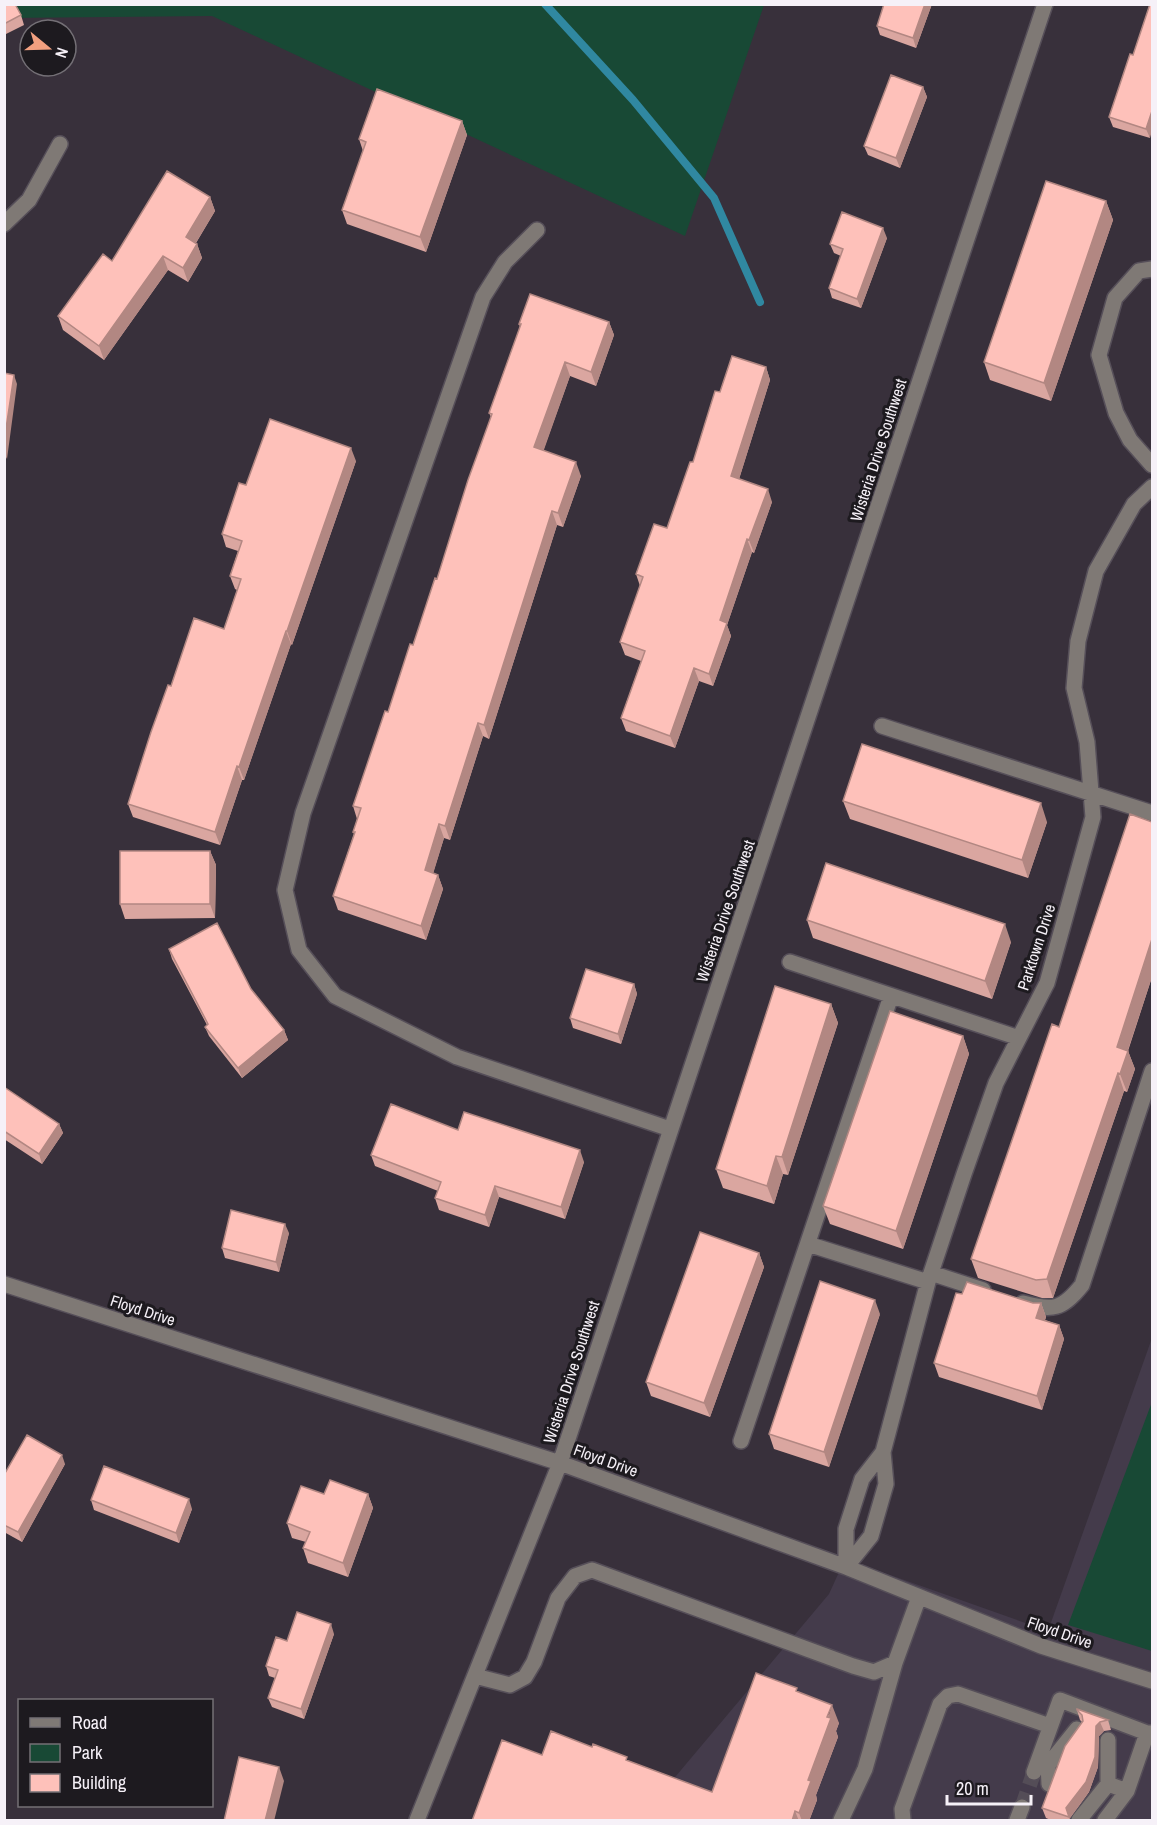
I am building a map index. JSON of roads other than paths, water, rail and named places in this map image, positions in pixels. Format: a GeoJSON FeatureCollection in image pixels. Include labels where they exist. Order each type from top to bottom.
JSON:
{"type":"FeatureCollection","features":[{"type":"Feature","properties":{"kind":"street","name":"Wisteria Drive Southwest"},"geometry":{"type":"LineString","coordinates":[[417,1821],[560,1463],[1045,4]]}},
{"type":"Feature","properties":{"kind":"street"},"geometry":{"type":"LineString","coordinates":[[4,224],[29,200],[60,144]]}},
{"type":"Feature","properties":{"kind":"street"},"geometry":{"type":"LineString","coordinates":[[537,230],[505,262],[483,297],[303,813],[285,890],[299,950],[335,996],[457,1057],[670,1129]]}},
{"type":"Feature","properties":{"kind":"street"},"geometry":{"type":"LineString","coordinates":[[1152,269],[1139,271],[1115,298],[1099,355],[1116,413],[1130,440],[1152,465]]}},
{"type":"Feature","properties":{"kind":"street","name":"Parktown Drive"},"geometry":{"type":"LineString","coordinates":[[846,1567],[846,1529],[849,1519],[862,1479],[882,1452],[929,1278],[996,1083],[1047,983],[1093,817],[1087,742],[1074,688],[1078,641],[1096,571],[1134,504],[1152,487]]}},
{"type":"Feature","properties":{"kind":"street"},"geometry":{"type":"LineString","coordinates":[[882,726],[1152,813]]}},
{"type":"Feature","properties":{"kind":"street"},"geometry":{"type":"LineString","coordinates":[[790,962],[1019,1038]]}},
{"type":"Feature","properties":{"kind":"street"},"geometry":{"type":"LineString","coordinates":[[741,1441],[891,996]]}},
{"type":"Feature","properties":{"kind":"street"},"geometry":{"type":"LineString","coordinates":[[808,1244],[1041,1308],[1058,1307],[1082,1285],[1152,1071]]}},
{"type":"Feature","properties":{"kind":"street","name":"Floyd Drive"},"geometry":{"type":"LineString","coordinates":[[4,1284],[560,1463],[846,1567],[1041,1646],[1152,1681]]}},
{"type":"Feature","properties":{"kind":"street","name":"Parktown Drive"},"geometry":{"type":"LineString","coordinates":[[846,1567],[871,1536],[886,1484],[882,1452]]}},
{"type":"Feature","properties":{"kind":"street"},"geometry":{"type":"LineString","coordinates":[[475,1676],[510,1685],[525,1677],[534,1662],[558,1598],[575,1576],[592,1570],[853,1666],[874,1672],[895,1663]]}},
{"type":"Feature","properties":{"kind":"street"},"geometry":{"type":"LineString","coordinates":[[841,1821],[865,1769],[895,1663],[919,1597]]}},
{"type":"Feature","properties":{"kind":"street"},"geometry":{"type":"LineString","coordinates":[[903,1821],[902,1809],[940,1704],[948,1696],[958,1694],[1050,1726]]}},
{"type":"Feature","properties":{"kind":"street"},"geometry":{"type":"LineString","coordinates":[[1053,1785],[1040,1766],[1050,1726],[1060,1700],[1150,1733],[1127,1791],[1105,1821]]}},
{"type":"Feature","properties":{"kind":"street"},"geometry":{"type":"LineString","coordinates":[[1040,1766],[1077,1729]]}},
{"type":"Feature","properties":{"kind":"street"},"geometry":{"type":"LineString","coordinates":[[1079,1820],[1108,1784],[1108,1740]]}},
{"type":"Feature","properties":{"kind":"street"},"geometry":{"type":"LineString","coordinates":[[1040,1766],[1067,1758]]}},
{"type":"Feature","properties":{"kind":"street"},"geometry":{"type":"LineString","coordinates":[[1097,1769],[1108,1784],[1127,1791]]}},
{"type":"Feature","properties":{"kind":"street"},"geometry":{"type":"LineString","coordinates":[[1087,1797],[1108,1784]]}},
{"type":"Feature","properties":{"kind":"waterway"},"geometry":{"type":"LineString","coordinates":[[545,4],[633,100],[714,198],[760,302]]}},
{"type":"Feature","properties":{"kind":"tunnel"},"geometry":{"type":"LineString","coordinates":[[1022,1807],[1034,1772]]}}]}
